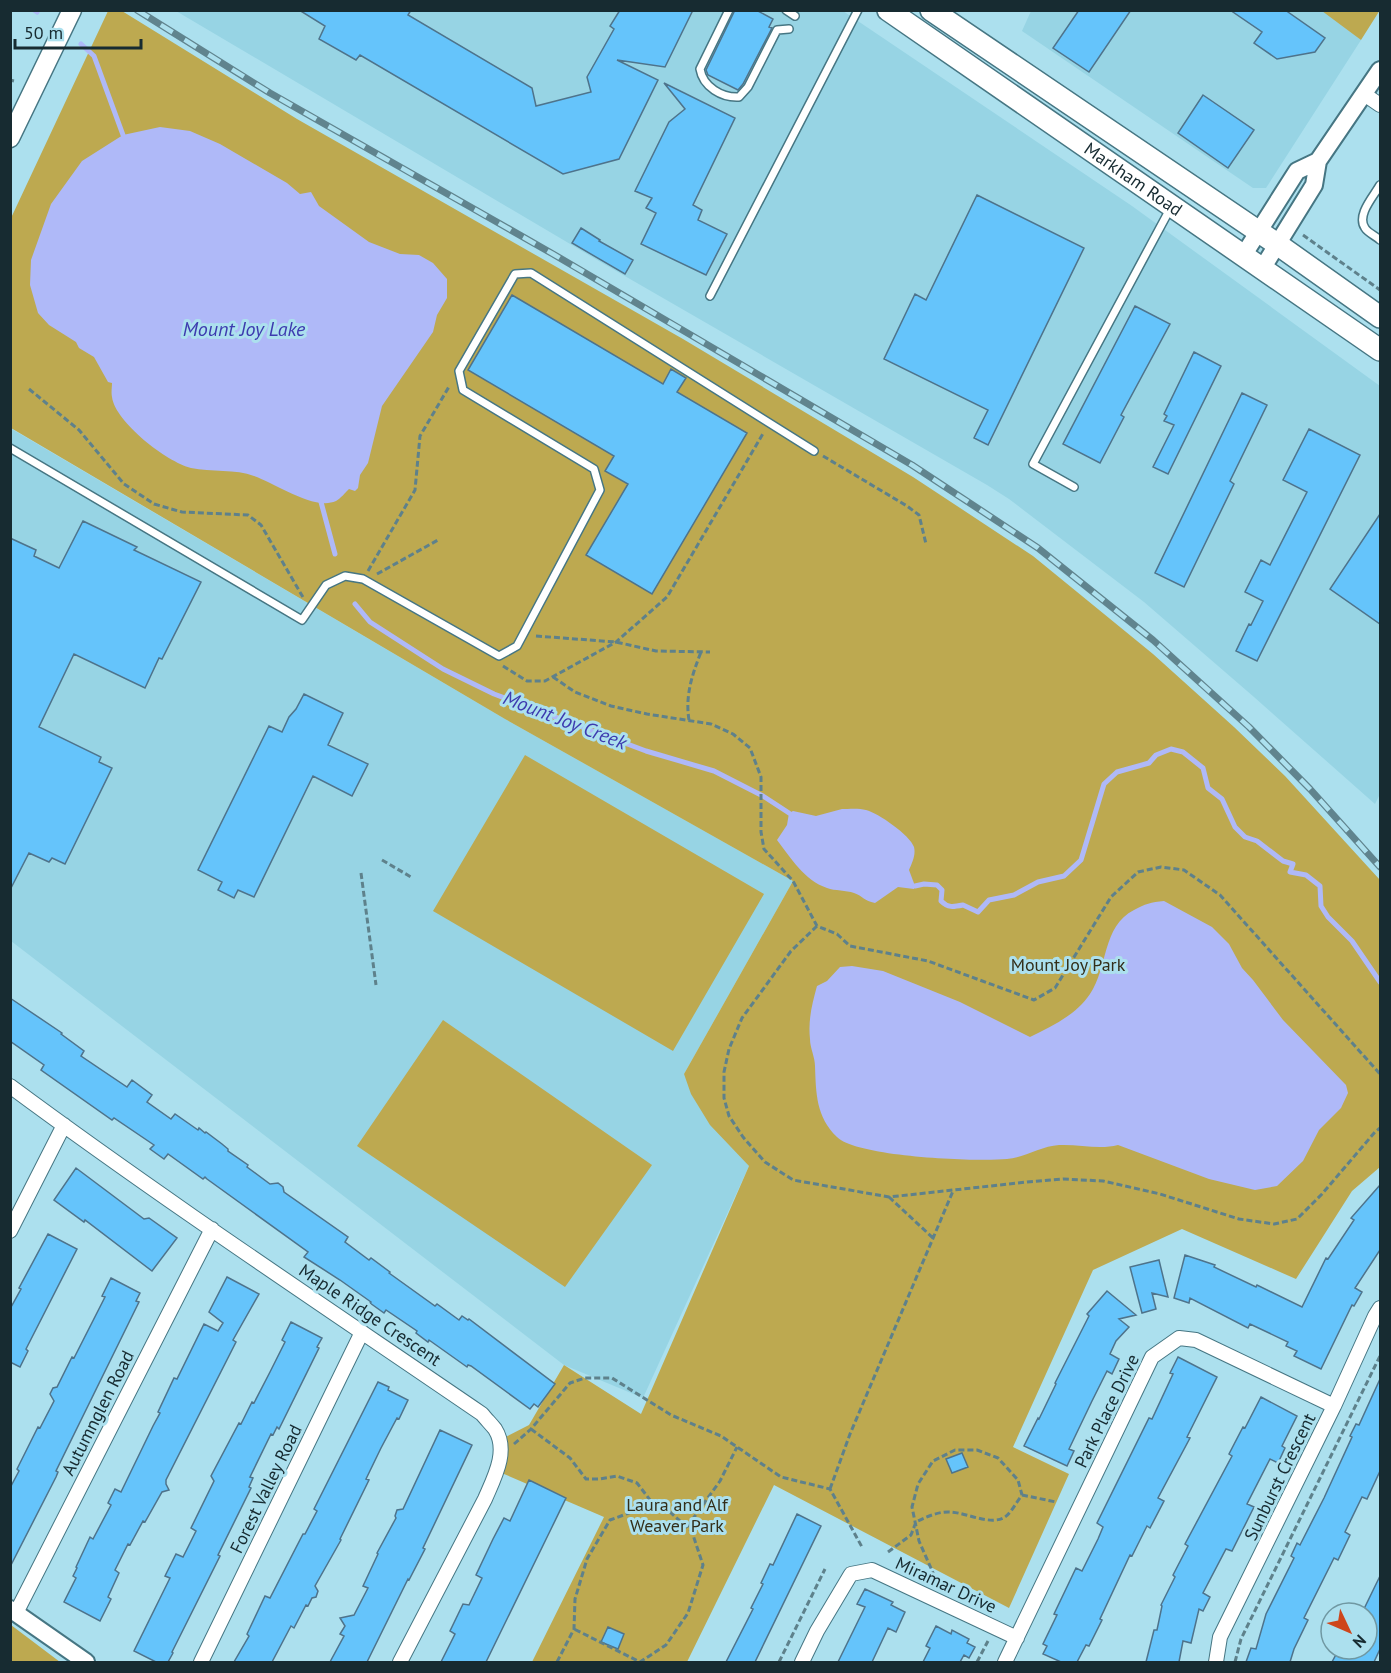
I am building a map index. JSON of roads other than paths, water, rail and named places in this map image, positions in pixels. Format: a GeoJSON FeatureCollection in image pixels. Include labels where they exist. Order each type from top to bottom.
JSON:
{"type":"FeatureCollection","features":[{"type":"Feature","properties":{"kind":"main road"},"geometry":{"type":"LineString","coordinates":[[10,138],[72,10]]}},
{"type":"Feature","properties":{"kind":"main road","name":"Markham Road"},"geometry":{"type":"LineString","coordinates":[[888,10],[1380,350]]}},
{"type":"Feature","properties":{"kind":"main road","name":"Markham Road"},"geometry":{"type":"LineString","coordinates":[[930,10],[1277,243],[1380,317]]}},
{"type":"Feature","properties":{"kind":"street"},"geometry":{"type":"LineString","coordinates":[[1262,268],[1314,185],[1318,160],[1380,70]]}},
{"type":"Feature","properties":{"kind":"street"},"geometry":{"type":"LineString","coordinates":[[1364,94],[1380,105]]}},
{"type":"Feature","properties":{"kind":"street"},"geometry":{"type":"LineString","coordinates":[[1243,256],[1297,171],[1318,160]]}},
{"type":"Feature","properties":{"kind":"street","name":"Maple Ridge Crescent"},"geometry":{"type":"LineString","coordinates":[[10,1086],[212,1229],[482,1414],[495,1429],[500,1440],[501,1455],[497,1471],[485,1499],[400,1662]]}},
{"type":"Feature","properties":{"kind":"street"},"geometry":{"type":"LineString","coordinates":[[10,1231],[64,1125]]}},
{"type":"Feature","properties":{"kind":"street","name":"Autumnglen Road"},"geometry":{"type":"LineString","coordinates":[[13,1612],[212,1229]]}},
{"type":"Feature","properties":{"kind":"street","name":"Sunburst Crescent"},"geometry":{"type":"LineString","coordinates":[[1216,1662],[1220,1637],[1380,1308]]}},
{"type":"Feature","properties":{"kind":"street","name":"Forest Valley Road"},"geometry":{"type":"LineString","coordinates":[[201,1662],[362,1332]]}},
{"type":"Feature","properties":{"kind":"street","name":"Park Place Drive"},"geometry":{"type":"LineString","coordinates":[[1005,1662],[1152,1357],[1168,1344],[1179,1338],[1196,1340],[1334,1406]]}},
{"type":"Feature","properties":{"kind":"street","name":"Miramar Drive"},"geometry":{"type":"LineString","coordinates":[[802,1662],[851,1574],[872,1570],[1017,1638]]}},
{"type":"Feature","properties":{"kind":"street"},"geometry":{"type":"LineString","coordinates":[[13,1612],[86,1662]]}},
{"type":"Feature","properties":{"kind":"lane"},"geometry":{"type":"LineString","coordinates":[[729,10],[700,69],[702,78],[709,87],[730,98],[739,97],[748,87],[777,30],[789,29]]}},
{"type":"Feature","properties":{"kind":"lane"},"geometry":{"type":"LineString","coordinates":[[786,10],[795,16]]}},
{"type":"Feature","properties":{"kind":"lane"},"geometry":{"type":"LineString","coordinates":[[710,296],[858,10]]}},
{"type":"Feature","properties":{"kind":"lane"},"geometry":{"type":"LineString","coordinates":[[1380,185],[1367,205],[1362,221],[1367,231],[1380,240]]}},
{"type":"Feature","properties":{"kind":"lane"},"geometry":{"type":"LineString","coordinates":[[1074,487],[1033,464],[1171,206]]}},
{"type":"Feature","properties":{"kind":"lane"},"geometry":{"type":"LineString","coordinates":[[10,448],[302,620],[326,585],[345,576],[363,579],[499,656],[517,646],[600,490],[594,469],[463,390],[459,371],[515,274],[531,273],[814,451]]}},
{"type":"Feature","properties":{"kind":"water","name":"Mount Joy Lake"},"geometry":{"type":"Polygon","coordinates":[[[160,127],[190,131],[220,144],[287,183],[300,194],[311,192],[319,206],[369,242],[400,254],[419,255],[433,263],[447,279],[447,298],[437,315],[433,332],[382,406],[368,463],[360,475],[358,488],[355,491],[349,489],[336,501],[317,502],[247,474],[191,468],[169,458],[144,440],[122,418],[112,397],[112,383],[108,382],[94,357],[49,325],[38,313],[30,285],[31,260],[51,204],[82,161],[123,135],[160,127]]]}},
{"type":"Feature","properties":{"kind":"water"},"geometry":{"type":"Polygon","coordinates":[[[842,809],[860,809],[871,812],[893,825],[911,842],[914,850],[909,870],[914,889],[898,887],[875,903],[854,893],[827,888],[811,880],[777,840],[787,825],[789,813],[793,811],[816,816],[842,809]]]}},
{"type":"Feature","properties":{"kind":"water"},"geometry":{"type":"Polygon","coordinates":[[[1164,901],[1212,927],[1229,944],[1242,968],[1283,1020],[1346,1085],[1348,1093],[1341,1108],[1319,1130],[1303,1161],[1277,1186],[1255,1190],[1209,1179],[1118,1145],[1104,1147],[1059,1145],[1007,1159],[945,1159],[891,1154],[868,1149],[849,1144],[837,1137],[830,1129],[818,1104],[810,1025],[817,986],[827,981],[840,967],[852,966],[883,971],[960,1002],[1030,1037],[1063,1019],[1078,1008],[1090,994],[1096,984],[1111,937],[1116,926],[1124,917],[1145,905],[1164,901]]]}},
{"type":"Feature","properties":{"kind":"waterway","name":"Mount Joy Creek"},"geometry":{"type":"LineString","coordinates":[[81,44],[94,56],[123,135]]}},
{"type":"Feature","properties":{"kind":"waterway","name":"Mount Joy Creek"},"geometry":{"type":"LineString","coordinates":[[321,502],[335,554]]}},
{"type":"Feature","properties":{"kind":"waterway","name":"Mount Joy Creek"},"geometry":{"type":"LineString","coordinates":[[355,604],[370,622],[443,669],[494,694],[646,751],[714,771],[763,796],[789,813]]}},
{"type":"Feature","properties":{"kind":"waterway","name":"Mount Joy Creek"},"geometry":{"type":"LineString","coordinates":[[915,886],[937,885],[942,890],[941,901],[946,905],[963,905],[978,912],[989,900],[1014,895],[1038,882],[1064,876],[1081,860],[1104,784],[1117,772],[1149,763],[1156,755],[1171,749],[1183,752],[1203,768],[1208,788],[1222,799],[1235,827],[1245,837],[1257,841],[1283,861],[1293,864],[1290,872],[1306,875],[1320,886],[1321,906],[1328,917],[1352,941],[1380,982]]}},
{"type":"Feature","properties":{"kind":"railway"},"geometry":{"type":"LineString","coordinates":[[137,10],[270,93],[553,254],[912,465],[1038,548],[1153,640],[1249,727],[1310,789],[1380,867]]}},
{"type":"Feature","properties":{"kind":"park label","name":"Mount Joy Park"},"geometry":{"type":"Point","coordinates":[1068,965]}},
{"type":"Feature","properties":{"kind":"park label","name":"Laura and Alf Weaver Park"},"geometry":{"type":"Point","coordinates":[677,1516]}}]}
